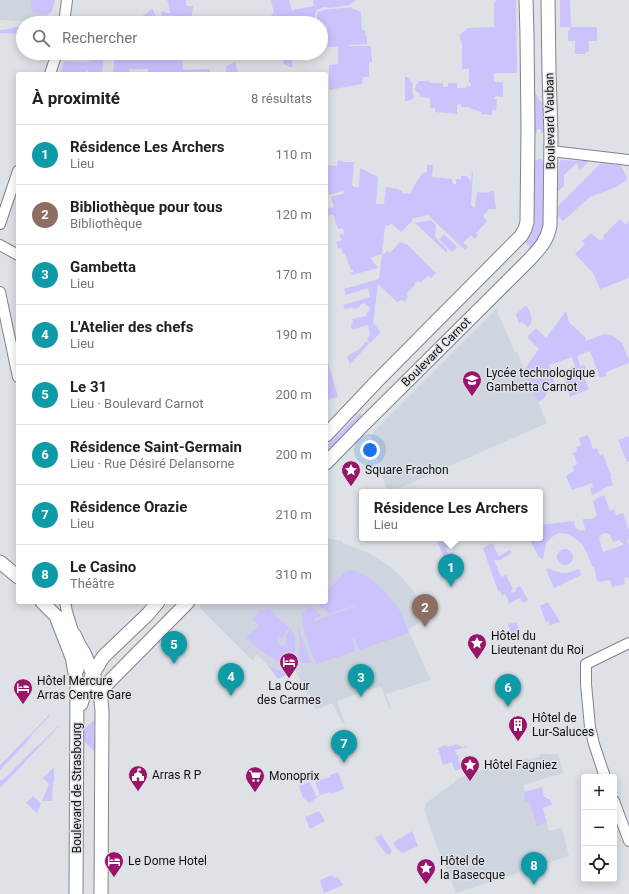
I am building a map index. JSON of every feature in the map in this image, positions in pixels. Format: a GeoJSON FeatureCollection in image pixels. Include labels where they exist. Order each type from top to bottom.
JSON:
{"type":"FeatureCollection","features":[{"type":"Feature","properties":{"kind":"main road","name":"Boulevard Vauban"},"geometry":{"type":"LineString","coordinates":[[521,236],[527,222],[526,0]]}},
{"type":"Feature","properties":{"kind":"main road","name":"Boulevard Vauban"},"geometry":{"type":"LineString","coordinates":[[545,241],[549,234],[550,226],[551,151],[548,0]]}},
{"type":"Feature","properties":{"kind":"main road","name":"Boulevard Carnot"},"geometry":{"type":"LineString","coordinates":[[328,434],[377,381],[521,236]]}},
{"type":"Feature","properties":{"kind":"main road","name":"Boulevard Carnot"},"geometry":{"type":"LineString","coordinates":[[328,461],[530,259],[545,241]]}},
{"type":"Feature","properties":{"kind":"main road"},"geometry":{"type":"LineString","coordinates":[[0,562],[16,575]]}},
{"type":"Feature","properties":{"kind":"main road","name":"Boulevard de Strasbourg"},"geometry":{"type":"LineString","coordinates":[[44,604],[65,623],[75,636],[100,691],[102,711],[101,894]]}},
{"type":"Feature","properties":{"kind":"main road"},"geometry":{"type":"LineString","coordinates":[[156,604],[148,614],[103,657],[93,674],[82,685],[89,691],[100,691],[186,604]]}},
{"type":"Feature","properties":{"kind":"main road","name":"Boulevard de Strasbourg"},"geometry":{"type":"LineString","coordinates":[[56,616],[82,685],[77,714],[76,731],[76,894]]}},
{"type":"Feature","properties":{"kind":"main road"},"geometry":{"type":"LineString","coordinates":[[84,653],[89,658],[94,660],[103,657]]}},
{"type":"Feature","properties":{"kind":"street"},"geometry":{"type":"LineString","coordinates":[[65,16],[67,0]]}},
{"type":"Feature","properties":{"kind":"street"},"geometry":{"type":"LineString","coordinates":[[51,72],[55,60]]}},
{"type":"Feature","properties":{"kind":"street"},"geometry":{"type":"LineString","coordinates":[[551,151],[626,159]]}},
{"type":"Feature","properties":{"kind":"street"},"geometry":{"type":"LineString","coordinates":[[0,224],[16,177]]}},
{"type":"Feature","properties":{"kind":"street"},"geometry":{"type":"LineString","coordinates":[[0,245],[16,254]]}},
{"type":"Feature","properties":{"kind":"street"},"geometry":{"type":"LineString","coordinates":[[0,292],[16,368]]}},
{"type":"Feature","properties":{"kind":"street"},"geometry":{"type":"LineString","coordinates":[[66,604],[75,636]]}},
{"type":"Feature","properties":{"kind":"street"},"geometry":{"type":"LineString","coordinates":[[604,774],[590,727],[586,688],[586,664],[629,643]]}},
{"type":"Feature","properties":{"kind":"street"},"geometry":{"type":"LineString","coordinates":[[617,809],[629,841]]}},
{"type":"Feature","properties":{"kind":"shaded area"},"geometry":{"type":"Polygon","coordinates":[[[0,0],[47,0],[45,10],[48,14],[48,16],[16,16],[16,21],[0,20],[0,0]]]}},
{"type":"Feature","properties":{"kind":"shaded area"},"geometry":{"type":"Polygon","coordinates":[[[31,0],[55,0],[52,11],[48,14],[32,12],[31,0]]]}},
{"type":"Feature","properties":{"kind":"shaded area"},"geometry":{"type":"Polygon","coordinates":[[[167,0],[186,0],[186,6],[193,6],[192,16],[162,16],[161,12],[164,11],[165,13],[171,13],[167,0]]]}},
{"type":"Feature","properties":{"kind":"shaded area"},"geometry":{"type":"Polygon","coordinates":[[[271,0],[289,0],[292,10],[314,6],[313,0],[357,0],[349,5],[331,8],[324,7],[317,10],[315,16],[271,16],[274,14],[271,0]]]}},
{"type":"Feature","properties":{"kind":"shaded area"},"geometry":{"type":"Polygon","coordinates":[[[496,0],[516,0],[517,73],[494,73],[494,82],[503,82],[503,97],[495,97],[494,99],[497,99],[496,110],[492,110],[492,115],[481,114],[481,112],[469,107],[461,107],[461,104],[457,105],[457,114],[435,112],[435,108],[430,108],[430,98],[420,97],[419,93],[415,91],[416,84],[419,81],[427,80],[431,83],[443,83],[443,87],[448,87],[448,83],[457,83],[457,88],[466,88],[466,86],[471,86],[471,83],[469,82],[469,69],[462,69],[462,44],[459,35],[468,28],[494,27],[494,4],[496,0]]]}},
{"type":"Feature","properties":{"kind":"shaded area"},"geometry":{"type":"Polygon","coordinates":[[[560,0],[570,0],[571,27],[597,27],[597,41],[589,41],[589,51],[585,52],[585,54],[575,54],[575,41],[568,41],[568,31],[570,31],[570,27],[560,27],[560,0]]]}},
{"type":"Feature","properties":{"kind":"shaded area"},"geometry":{"type":"Polygon","coordinates":[[[351,7],[361,13],[362,30],[365,30],[367,44],[349,46],[371,46],[372,62],[369,62],[369,77],[363,77],[362,84],[329,90],[329,65],[338,64],[338,47],[328,47],[328,16],[317,16],[317,12],[329,9],[351,7]]]}},
{"type":"Feature","properties":{"kind":"shaded area"},"geometry":{"type":"Polygon","coordinates":[[[153,9],[156,16],[143,16],[148,13],[148,11],[153,9]]]}},
{"type":"Feature","properties":{"kind":"shaded area"},"geometry":{"type":"Polygon","coordinates":[[[16,27],[16,34],[0,33],[0,30],[16,27]]]}},
{"type":"Feature","properties":{"kind":"shaded area"},"geometry":{"type":"Polygon","coordinates":[[[89,60],[103,60],[102,72],[88,72],[87,70],[86,72],[61,72],[64,61],[89,62],[89,60]]]}},
{"type":"Feature","properties":{"kind":"shaded area"},"geometry":{"type":"Polygon","coordinates":[[[114,60],[182,60],[183,70],[210,69],[210,72],[147,72],[148,69],[130,69],[129,72],[113,72],[114,60]]]}},
{"type":"Feature","properties":{"kind":"shaded area"},"geometry":{"type":"Polygon","coordinates":[[[283,60],[291,60],[293,67],[289,67],[284,64],[283,60]]]}},
{"type":"Feature","properties":{"kind":"shaded area"},"geometry":{"type":"Polygon","coordinates":[[[235,62],[238,72],[226,72],[226,66],[235,62]]]}},
{"type":"Feature","properties":{"kind":"shaded area"},"geometry":{"type":"Polygon","coordinates":[[[405,77],[412,82],[412,91],[414,96],[411,100],[407,101],[405,101],[405,77]]]}},
{"type":"Feature","properties":{"kind":"shaded area"},"geometry":{"type":"Polygon","coordinates":[[[533,91],[539,100],[547,105],[547,133],[541,133],[541,130],[537,129],[537,133],[534,133],[533,91]]]}},
{"type":"Feature","properties":{"kind":"shaded area"},"geometry":{"type":"Polygon","coordinates":[[[541,159],[546,164],[545,224],[543,235],[530,253],[529,244],[527,246],[526,238],[533,163],[536,160],[541,159]]]}},
{"type":"Feature","properties":{"kind":"shaded area"},"geometry":{"type":"Polygon","coordinates":[[[338,160],[343,162],[354,162],[352,185],[354,187],[359,187],[360,168],[378,177],[376,204],[384,204],[386,187],[402,190],[402,193],[411,194],[414,185],[419,178],[423,173],[427,172],[427,165],[433,165],[432,177],[452,179],[453,184],[456,184],[456,179],[461,179],[461,176],[467,176],[471,181],[473,172],[471,205],[475,208],[477,192],[486,193],[494,190],[496,209],[489,209],[483,216],[487,221],[476,233],[478,235],[475,239],[471,235],[463,243],[468,247],[465,250],[428,215],[412,219],[413,220],[401,232],[392,224],[385,226],[382,254],[370,258],[378,268],[352,275],[351,272],[354,272],[353,269],[351,270],[345,254],[343,254],[341,248],[338,249],[336,242],[342,240],[339,235],[344,234],[343,228],[338,229],[333,214],[328,216],[328,208],[334,207],[331,197],[345,193],[343,191],[329,195],[328,165],[337,166],[338,160]]]}},
{"type":"Feature","properties":{"kind":"shaded area"},"geometry":{"type":"Polygon","coordinates":[[[560,160],[589,161],[579,171],[577,163],[564,175],[564,186],[557,192],[560,160]]]}},
{"type":"Feature","properties":{"kind":"shaded area"},"geometry":{"type":"Polygon","coordinates":[[[601,163],[620,165],[627,177],[626,181],[616,187],[590,197],[563,221],[558,216],[557,207],[601,163]]]}},
{"type":"Feature","properties":{"kind":"shaded area"},"geometry":{"type":"Polygon","coordinates":[[[620,219],[626,225],[629,220],[629,278],[600,289],[593,273],[575,254],[585,244],[582,241],[591,233],[600,241],[620,219]]]}},
{"type":"Feature","properties":{"kind":"shaded area"},"geometry":{"type":"Polygon","coordinates":[[[431,220],[436,225],[435,236],[447,249],[447,253],[415,223],[431,220]]]}},
{"type":"Feature","properties":{"kind":"shaded area"},"geometry":{"type":"Polygon","coordinates":[[[444,234],[457,247],[452,252],[439,239],[444,234]]]}},
{"type":"Feature","properties":{"kind":"shaded area"},"geometry":{"type":"Polygon","coordinates":[[[401,242],[408,245],[436,273],[431,278],[428,276],[420,283],[418,281],[415,283],[415,285],[406,294],[408,297],[404,302],[402,300],[397,302],[378,284],[373,323],[381,332],[370,343],[367,340],[370,334],[368,325],[352,330],[351,324],[353,323],[352,319],[367,316],[366,313],[370,311],[369,307],[364,303],[360,305],[360,307],[354,309],[353,307],[345,309],[343,305],[370,297],[368,288],[346,295],[344,289],[379,279],[382,255],[388,251],[390,253],[401,242]]]}},
{"type":"Feature","properties":{"kind":"shaded area"},"geometry":{"type":"Polygon","coordinates":[[[527,306],[532,319],[528,327],[522,322],[519,324],[516,314],[527,306]]]}},
{"type":"Feature","properties":{"kind":"shaded area","name":"Lycée technologique Gambetta Carnot"},"geometry":{"type":"Polygon","coordinates":[[[496,309],[515,352],[517,352],[547,423],[398,489],[390,489],[386,487],[371,436],[374,433],[373,432],[496,309]]]}},
{"type":"Feature","properties":{"kind":"shaded area"},"geometry":{"type":"Polygon","coordinates":[[[566,311],[569,322],[585,337],[586,341],[604,334],[613,336],[622,343],[629,358],[629,363],[606,372],[606,376],[600,378],[590,351],[577,356],[580,366],[585,365],[587,372],[583,374],[589,389],[570,397],[563,373],[565,370],[575,366],[572,357],[549,365],[556,387],[552,388],[542,400],[538,402],[524,370],[539,349],[528,338],[528,336],[536,328],[546,338],[566,311]]]}},
{"type":"Feature","properties":{"kind":"shaded area"},"geometry":{"type":"Polygon","coordinates":[[[366,341],[369,344],[350,364],[347,356],[360,349],[366,341]]]}},
{"type":"Feature","properties":{"kind":"shaded area"},"geometry":{"type":"Polygon","coordinates":[[[328,363],[338,397],[328,401],[328,363]]]}},
{"type":"Feature","properties":{"kind":"shaded area"},"geometry":{"type":"Polygon","coordinates":[[[361,412],[361,421],[328,455],[328,444],[361,412]]]}},
{"type":"Feature","properties":{"kind":"shaded area"},"geometry":{"type":"Polygon","coordinates":[[[588,435],[593,449],[597,448],[600,455],[603,454],[613,485],[592,495],[590,488],[593,487],[592,483],[572,490],[566,476],[574,471],[573,466],[577,464],[574,455],[572,454],[577,451],[576,447],[581,445],[579,438],[588,435]]]}},
{"type":"Feature","properties":{"kind":"shaded area"},"geometry":{"type":"Polygon","coordinates":[[[629,436],[629,462],[627,462],[618,440],[629,436]]]}},
{"type":"Feature","properties":{"kind":"shaded area"},"geometry":{"type":"Polygon","coordinates":[[[604,495],[610,511],[614,509],[616,515],[623,513],[629,530],[629,539],[627,540],[629,544],[629,577],[624,578],[625,584],[612,587],[610,580],[597,581],[594,566],[592,566],[582,544],[569,534],[558,533],[552,537],[546,543],[543,559],[539,557],[531,541],[543,541],[543,525],[574,521],[575,527],[580,531],[585,530],[583,519],[591,519],[597,516],[593,502],[597,498],[604,495]],[[602,534],[599,538],[603,552],[623,545],[623,542],[621,543],[620,540],[613,542],[610,534],[602,534]]]}},
{"type":"Feature","properties":{"kind":"shaded area"},"geometry":{"type":"Polygon","coordinates":[[[328,538],[342,541],[342,543],[368,553],[388,565],[412,589],[422,605],[427,618],[408,630],[431,680],[386,694],[391,708],[389,709],[381,686],[337,701],[345,724],[343,724],[332,703],[316,710],[295,670],[278,679],[265,662],[256,654],[253,661],[199,607],[202,604],[328,604],[328,538]]]}},
{"type":"Feature","properties":{"kind":"shaded area"},"geometry":{"type":"Polygon","coordinates":[[[437,541],[448,541],[446,544],[448,547],[445,548],[448,554],[453,552],[454,554],[444,558],[437,541]]]}},
{"type":"Feature","properties":{"kind":"shaded area"},"geometry":{"type":"Polygon","coordinates":[[[492,543],[499,556],[510,550],[512,553],[500,560],[494,560],[501,577],[506,575],[513,589],[511,591],[512,593],[516,591],[515,589],[519,586],[521,587],[528,600],[523,603],[520,598],[508,604],[509,602],[505,594],[502,596],[500,591],[498,591],[483,548],[492,543]]]}},
{"type":"Feature","properties":{"kind":"shaded area"},"geometry":{"type":"Polygon","coordinates":[[[565,549],[571,551],[573,557],[571,563],[565,565],[559,563],[557,557],[559,551],[565,549]]]}},
{"type":"Feature","properties":{"kind":"shaded area"},"geometry":{"type":"Polygon","coordinates":[[[548,568],[563,573],[579,569],[581,575],[554,588],[546,570],[548,568]]]}},
{"type":"Feature","properties":{"kind":"shaded area"},"geometry":{"type":"Polygon","coordinates":[[[351,570],[358,572],[372,580],[386,592],[401,612],[409,633],[359,650],[354,638],[352,639],[356,651],[316,664],[305,632],[302,615],[307,607],[312,607],[322,616],[314,619],[314,621],[356,606],[329,614],[319,605],[328,604],[328,590],[345,572],[351,570]]]}},
{"type":"Feature","properties":{"kind":"shaded area"},"geometry":{"type":"Polygon","coordinates":[[[548,602],[560,622],[550,625],[548,621],[546,622],[540,606],[548,602]]]}},
{"type":"Feature","properties":{"kind":"shaded area"},"geometry":{"type":"Polygon","coordinates":[[[269,608],[289,627],[283,637],[278,639],[279,645],[283,646],[286,644],[285,638],[290,628],[294,635],[295,649],[292,658],[287,662],[280,662],[265,654],[246,638],[259,625],[252,619],[261,610],[262,611],[264,609],[266,611],[269,608]]]}},
{"type":"Feature","properties":{"kind":"shaded area"},"geometry":{"type":"Polygon","coordinates":[[[517,622],[520,636],[512,638],[508,624],[517,622]]]}},
{"type":"Feature","properties":{"kind":"shaded area"},"geometry":{"type":"Polygon","coordinates":[[[298,627],[311,663],[302,663],[298,658],[300,644],[298,627]]]}},
{"type":"Feature","properties":{"kind":"shaded area"},"geometry":{"type":"Polygon","coordinates":[[[268,665],[281,670],[294,670],[278,679],[268,665]]]}},
{"type":"Feature","properties":{"kind":"shaded area"},"geometry":{"type":"Polygon","coordinates":[[[49,715],[50,716],[32,734],[26,743],[0,770],[0,765],[49,715]]]}},
{"type":"Feature","properties":{"kind":"shaded area"},"geometry":{"type":"Polygon","coordinates":[[[94,720],[94,740],[97,746],[97,754],[82,739],[81,732],[94,720]]]}},
{"type":"Feature","properties":{"kind":"shaded area"},"geometry":{"type":"Polygon","coordinates":[[[59,725],[0,788],[0,780],[3,780],[59,725]]]}},
{"type":"Feature","properties":{"kind":"shaded area"},"geometry":{"type":"Polygon","coordinates":[[[457,744],[462,748],[467,747],[455,750],[460,764],[471,760],[472,764],[455,771],[452,762],[443,765],[438,748],[446,745],[447,747],[457,744]]]}},
{"type":"Feature","properties":{"kind":"shaded area"},"geometry":{"type":"Polygon","coordinates":[[[540,754],[558,754],[563,773],[523,785],[525,792],[524,797],[540,799],[549,831],[562,828],[569,856],[456,893],[436,844],[424,809],[426,803],[455,782],[455,780],[478,770],[540,757],[540,754]]]}},
{"type":"Feature","properties":{"kind":"shaded area"},"geometry":{"type":"Polygon","coordinates":[[[53,768],[54,781],[52,801],[42,801],[49,784],[43,778],[53,768]]]}},
{"type":"Feature","properties":{"kind":"shaded area"},"geometry":{"type":"Polygon","coordinates":[[[338,772],[344,789],[331,794],[330,792],[320,795],[315,781],[330,777],[330,775],[338,772]]]}},
{"type":"Feature","properties":{"kind":"shaded area"},"geometry":{"type":"Polygon","coordinates":[[[310,782],[316,796],[320,795],[310,803],[303,798],[299,786],[310,782]]]}},
{"type":"Feature","properties":{"kind":"shaded area"},"geometry":{"type":"Polygon","coordinates":[[[542,787],[544,797],[550,799],[552,805],[542,808],[547,822],[537,826],[529,801],[525,802],[524,796],[525,792],[542,787]]]}},
{"type":"Feature","properties":{"kind":"shaded area"},"geometry":{"type":"Polygon","coordinates":[[[33,796],[41,804],[37,813],[26,803],[33,796]]]}},
{"type":"Feature","properties":{"kind":"shaded area"},"geometry":{"type":"Polygon","coordinates":[[[319,811],[325,821],[310,829],[305,817],[319,811]]]}},
{"type":"Feature","properties":{"kind":"shaded area"},"geometry":{"type":"Polygon","coordinates":[[[412,831],[418,846],[403,853],[397,849],[393,843],[412,831]]]}},
{"type":"Feature","properties":{"kind":"shaded area"},"geometry":{"type":"Polygon","coordinates":[[[381,834],[392,851],[389,855],[383,850],[375,838],[381,834]]]}},
{"type":"Feature","properties":{"kind":"shaded area"},"geometry":{"type":"Polygon","coordinates":[[[332,875],[334,878],[338,877],[343,885],[324,893],[320,880],[332,875]]]}},
{"type":"Feature","properties":{"kind":"place","name":"Lycée technologique Gambetta Carnot"},"geometry":{"type":"Point","coordinates":[472,397]}},
{"type":"Feature","properties":{"kind":"place","name":"Square Frachon"},"geometry":{"type":"Point","coordinates":[351,487]}},
{"type":"Feature","properties":{"kind":"place","name":"Résidence Les Archers"},"geometry":{"type":"Point","coordinates":[451,587]}},
{"type":"Feature","properties":{"kind":"place","name":"Bibliothèque pour tous"},"geometry":{"type":"Point","coordinates":[425,627]}},
{"type":"Feature","properties":{"kind":"place","name":"Hôtel du Lieutenant du Roi"},"geometry":{"type":"Point","coordinates":[477,660]}},
{"type":"Feature","properties":{"kind":"place","name":"Le 31"},"geometry":{"type":"Point","coordinates":[174,664]}},
{"type":"Feature","properties":{"kind":"place","name":"La Cour des Carmes"},"geometry":{"type":"Point","coordinates":[289,679]}},
{"type":"Feature","properties":{"kind":"place","name":"L'Atelier des chefs"},"geometry":{"type":"Point","coordinates":[231,696]}},
{"type":"Feature","properties":{"kind":"place","name":"Gambetta"},"geometry":{"type":"Point","coordinates":[361,697]}},
{"type":"Feature","properties":{"kind":"place","name":"Hôtel Mercure Arras Centre Gare"},"geometry":{"type":"Point","coordinates":[23,705]}},
{"type":"Feature","properties":{"kind":"place","name":"Résidence Saint-Germain"},"geometry":{"type":"Point","coordinates":[508,707]}},
{"type":"Feature","properties":{"kind":"place","name":"Hôtel de Lur-Saluces"},"geometry":{"type":"Point","coordinates":[518,742]}},
{"type":"Feature","properties":{"kind":"place","name":"Résidence Orazie"},"geometry":{"type":"Point","coordinates":[344,763]}},
{"type":"Feature","properties":{"kind":"place","name":"Hôtel Fagniez"},"geometry":{"type":"Point","coordinates":[470,782]}},
{"type":"Feature","properties":{"kind":"place","name":"Arras R P"},"geometry":{"type":"Point","coordinates":[138,792]}},
{"type":"Feature","properties":{"kind":"place","name":"Monoprix"},"geometry":{"type":"Point","coordinates":[255,793]}},
{"type":"Feature","properties":{"kind":"place","name":"Le Dome Hotel"},"geometry":{"type":"Point","coordinates":[114,878]}},
{"type":"Feature","properties":{"kind":"place","name":"Hôtel de la Basecque"},"geometry":{"type":"Point","coordinates":[426,885]}},
{"type":"Feature","properties":{"kind":"place","name":"Le Casino"},"geometry":{"type":"Point","coordinates":[534,885]}}]}
